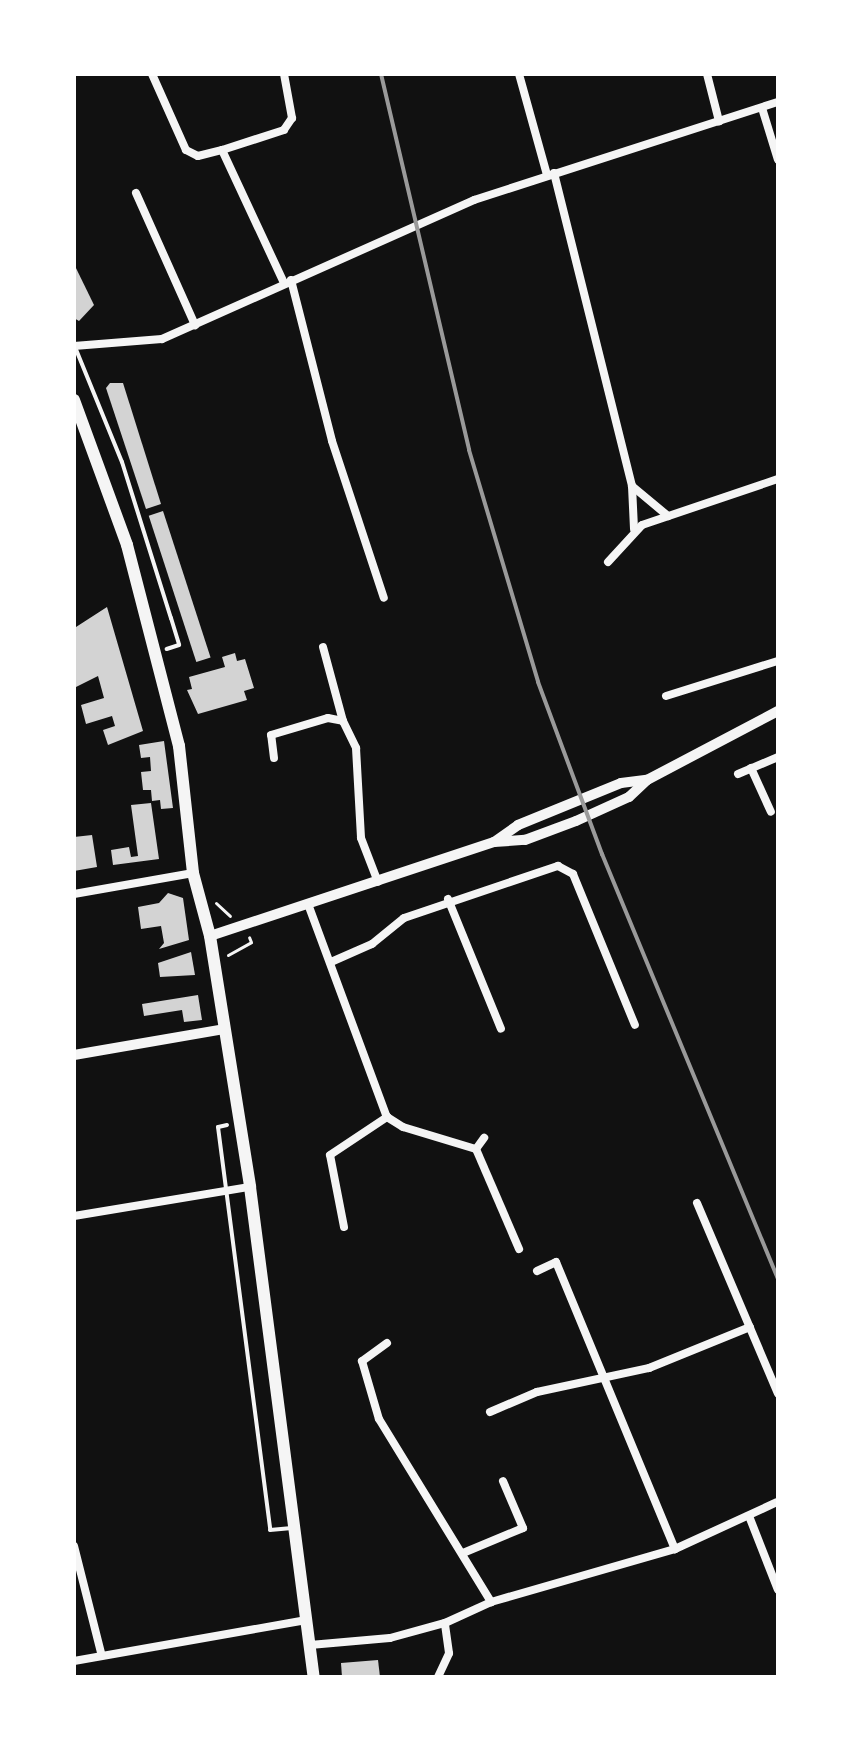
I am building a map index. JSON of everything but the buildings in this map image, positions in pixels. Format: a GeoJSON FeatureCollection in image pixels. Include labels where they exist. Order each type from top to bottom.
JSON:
{"type":"FeatureCollection","features":[{"type":"Feature","properties":{"kind":"main road"},"geometry":{"type":"LineString","coordinates":[[74,400],[119,520],[164,680],[186,790],[193,873],[210,936],[250,1187],[292,1528],[314,1677]]}},
{"type":"Feature","properties":{"kind":"street"},"geometry":{"type":"LineString","coordinates":[[152,74],[186,150],[198,156],[284,130],[292,118],[284,74]]}},
{"type":"Feature","properties":{"kind":"street"},"geometry":{"type":"LineString","coordinates":[[519,74],[551,174],[632,486],[634,529]]}},
{"type":"Feature","properties":{"kind":"street"},"geometry":{"type":"LineString","coordinates":[[707,74],[719,121]]}},
{"type":"Feature","properties":{"kind":"street"},"geometry":{"type":"LineString","coordinates":[[74,346],[148,343],[195,325],[430,218],[551,174],[778,102]]}},
{"type":"Feature","properties":{"kind":"street"},"geometry":{"type":"LineString","coordinates":[[762,108],[778,160]]}},
{"type":"Feature","properties":{"kind":"street"},"geometry":{"type":"LineString","coordinates":[[222,150],[288,282],[332,441],[384,598]]}},
{"type":"Feature","properties":{"kind":"street"},"geometry":{"type":"LineString","coordinates":[[136,193],[195,325]]}},
{"type":"Feature","properties":{"kind":"street"},"geometry":{"type":"LineString","coordinates":[[608,562],[634,529],[778,479]]}},
{"type":"Feature","properties":{"kind":"street"},"geometry":{"type":"LineString","coordinates":[[632,486],[668,516]]}},
{"type":"Feature","properties":{"kind":"street"},"geometry":{"type":"LineString","coordinates":[[323,647],[343,721],[356,748],[361,838],[378,882]]}},
{"type":"Feature","properties":{"kind":"street"},"geometry":{"type":"LineString","coordinates":[[666,696],[778,661]]}},
{"type":"Feature","properties":{"kind":"street"},"geometry":{"type":"LineString","coordinates":[[210,936],[494,842],[525,840],[576,821],[629,797],[647,780],[778,711]]}},
{"type":"Feature","properties":{"kind":"street"},"geometry":{"type":"LineString","coordinates":[[274,758],[271,735],[328,718],[343,721]]}},
{"type":"Feature","properties":{"kind":"street"},"geometry":{"type":"LineString","coordinates":[[738,774],[778,757]]}},
{"type":"Feature","properties":{"kind":"street"},"geometry":{"type":"LineString","coordinates":[[751,768],[771,812]]}},
{"type":"Feature","properties":{"kind":"street"},"geometry":{"type":"LineString","coordinates":[[494,842],[518,825],[621,783],[647,780]]}},
{"type":"Feature","properties":{"kind":"street"},"geometry":{"type":"LineString","coordinates":[[331,962],[372,944],[404,918],[448,899],[558,866],[573,874],[635,1025]]}},
{"type":"Feature","properties":{"kind":"street"},"geometry":{"type":"LineString","coordinates":[[74,894],[193,873]]}},
{"type":"Feature","properties":{"kind":"street"},"geometry":{"type":"LineString","coordinates":[[448,899],[501,1029]]}},
{"type":"Feature","properties":{"kind":"street"},"geometry":{"type":"LineString","coordinates":[[308,904],[387,1117],[403,1127],[476,1149],[519,1249]]}},
{"type":"Feature","properties":{"kind":"street"},"geometry":{"type":"LineString","coordinates":[[74,1055],[224,1029]]}},
{"type":"Feature","properties":{"kind":"street"},"geometry":{"type":"LineString","coordinates":[[344,1227],[330,1155],[387,1117]]}},
{"type":"Feature","properties":{"kind":"street"},"geometry":{"type":"LineString","coordinates":[[476,1149],[484,1138]]}},
{"type":"Feature","properties":{"kind":"street"},"geometry":{"type":"LineString","coordinates":[[74,1216],[250,1187]]}},
{"type":"Feature","properties":{"kind":"street"},"geometry":{"type":"LineString","coordinates":[[697,1203],[778,1394]]}},
{"type":"Feature","properties":{"kind":"street"},"geometry":{"type":"LineString","coordinates":[[537,1271],[556,1262],[609,1379],[675,1549]]}},
{"type":"Feature","properties":{"kind":"street"},"geometry":{"type":"LineString","coordinates":[[490,1412],[537,1392],[609,1379],[750,1327]]}},
{"type":"Feature","properties":{"kind":"street"},"geometry":{"type":"LineString","coordinates":[[387,1343],[362,1361],[379,1419],[491,1602]]}},
{"type":"Feature","properties":{"kind":"street"},"geometry":{"type":"LineString","coordinates":[[463,1553],[523,1528],[503,1481]]}},
{"type":"Feature","properties":{"kind":"street"},"geometry":{"type":"LineString","coordinates":[[310,1645],[390,1638],[445,1623],[491,1602],[675,1549],[778,1502]]}},
{"type":"Feature","properties":{"kind":"street"},"geometry":{"type":"LineString","coordinates":[[749,1516],[778,1590]]}},
{"type":"Feature","properties":{"kind":"street"},"geometry":{"type":"LineString","coordinates":[[74,1546],[101,1653]]}},
{"type":"Feature","properties":{"kind":"street"},"geometry":{"type":"LineString","coordinates":[[74,1661],[101,1653],[306,1620]]}},
{"type":"Feature","properties":{"kind":"street"},"geometry":{"type":"LineString","coordinates":[[438,1677],[449,1653],[445,1623]]}},
{"type":"Feature","properties":{"kind":"lane"},"geometry":{"type":"LineString","coordinates":[[74,346],[122,462],[171,618],[179,645],[167,649]]}},
{"type":"Feature","properties":{"kind":"lane"},"geometry":{"type":"LineString","coordinates":[[227,1125],[218,1127],[270,1530],[292,1528]]}},
{"type":"Feature","properties":{"kind":"path"},"geometry":{"type":"LineString","coordinates":[[214,899],[228,916],[241,914]]}},
{"type":"Feature","properties":{"kind":"path"},"geometry":{"type":"LineString","coordinates":[[223,964],[228,954],[250,939]]}},
{"type":"Feature","properties":{"kind":"railway"},"geometry":{"type":"LineString","coordinates":[[381,74],[469,450],[538,682],[602,854],[778,1279]]}}]}
